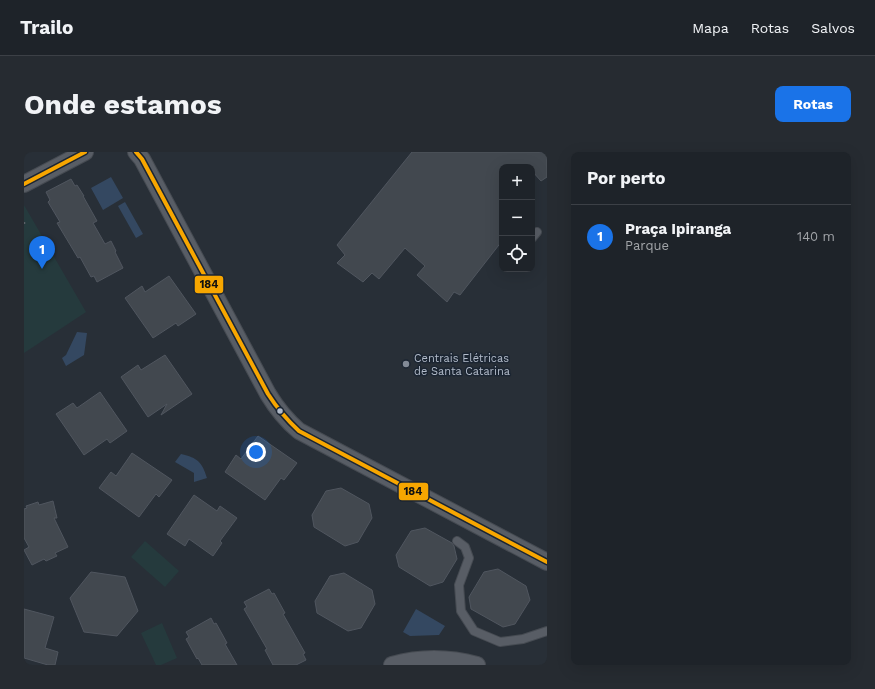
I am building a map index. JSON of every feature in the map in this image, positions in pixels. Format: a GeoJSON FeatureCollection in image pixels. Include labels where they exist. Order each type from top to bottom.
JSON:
{"type":"FeatureCollection","features":[{"type":"Feature","properties":{"kind":"street"},"geometry":{"type":"LineString","coordinates":[[24,184],[85,152]]}},
{"type":"Feature","properties":{"kind":"street"},"geometry":{"type":"LineString","coordinates":[[136,152],[142,159],[243,337],[276,409],[287,420],[299,431],[547,562]]}},
{"type":"Feature","properties":{"kind":"street"},"geometry":{"type":"LineString","coordinates":[[392,665],[408,660],[434,658],[463,661],[477,665]]}},
{"type":"Feature","properties":{"kind":"lane"},"geometry":{"type":"LineString","coordinates":[[457,541],[465,547],[469,558],[459,585],[461,611],[474,631],[500,642],[523,639],[547,631]]}},
{"type":"Feature","properties":{"kind":"green space"},"geometry":{"type":"Polygon","coordinates":[[[24,205],[86,312],[24,353],[24,205]]]}},
{"type":"Feature","properties":{"kind":"green space"},"geometry":{"type":"Polygon","coordinates":[[[145,541],[179,571],[165,587],[131,557],[145,541]]]}},
{"type":"Feature","properties":{"kind":"green space"},"geometry":{"type":"Polygon","coordinates":[[[162,623],[177,658],[161,665],[156,665],[141,633],[162,623]]]}},
{"type":"Feature","properties":{"kind":"water"},"geometry":{"type":"Polygon","coordinates":[[[111,177],[123,198],[103,210],[91,188],[111,177]]]}},
{"type":"Feature","properties":{"kind":"water"},"geometry":{"type":"Polygon","coordinates":[[[125,202],[143,234],[136,238],[118,206],[125,202]]]}},
{"type":"Feature","properties":{"kind":"water"},"geometry":{"type":"Polygon","coordinates":[[[77,332],[87,333],[84,355],[66,366],[62,358],[66,355],[77,332]]]}},
{"type":"Feature","properties":{"kind":"water"},"geometry":{"type":"Polygon","coordinates":[[[181,454],[192,457],[201,464],[207,478],[194,482],[194,473],[175,462],[181,454]]]}},
{"type":"Feature","properties":{"kind":"water"},"geometry":{"type":"Polygon","coordinates":[[[416,609],[445,626],[439,635],[410,636],[403,632],[416,609]]]}},
{"type":"Feature","properties":{"kind":"building"},"geometry":{"type":"Polygon","coordinates":[[[412,152],[547,152],[547,177],[541,181],[535,174],[535,164],[499,164],[499,245],[460,295],[454,292],[447,302],[417,275],[425,266],[405,248],[379,279],[372,273],[363,282],[337,263],[345,255],[337,245],[412,152]]]}},
{"type":"Feature","properties":{"kind":"building"},"geometry":{"type":"Polygon","coordinates":[[[71,179],[84,196],[97,221],[93,223],[105,244],[111,241],[123,268],[97,282],[94,276],[91,277],[80,257],[78,258],[57,223],[60,222],[48,202],[50,200],[46,192],[71,179]]]}},
{"type":"Feature","properties":{"kind":"building"},"geometry":{"type":"Polygon","coordinates":[[[169,276],[196,314],[178,326],[176,323],[153,338],[125,298],[142,286],[145,292],[169,276]]]}},
{"type":"Feature","properties":{"kind":"building"},"geometry":{"type":"Polygon","coordinates":[[[165,355],[192,394],[161,415],[167,404],[148,417],[121,377],[138,365],[141,370],[165,355]]]}},
{"type":"Feature","properties":{"kind":"building"},"geometry":{"type":"Polygon","coordinates":[[[100,392],[127,431],[110,443],[107,439],[84,455],[56,414],[73,403],[77,408],[100,392]]]}},
{"type":"Feature","properties":{"kind":"building"},"geometry":{"type":"Polygon","coordinates":[[[258,436],[297,463],[284,480],[281,478],[265,500],[225,472],[236,455],[241,459],[258,436]]]}},
{"type":"Feature","properties":{"kind":"building"},"geometry":{"type":"Polygon","coordinates":[[[132,453],[172,480],[159,497],[156,494],[139,517],[99,488],[111,472],[116,476],[132,453]]]}},
{"type":"Feature","properties":{"kind":"building"},"geometry":{"type":"Polygon","coordinates":[[[341,488],[369,504],[372,518],[358,542],[345,546],[314,527],[312,515],[326,491],[341,488]]]}},
{"type":"Feature","properties":{"kind":"building"},"geometry":{"type":"Polygon","coordinates":[[[194,495],[217,511],[220,506],[237,518],[220,541],[222,543],[213,556],[189,539],[185,546],[167,534],[194,495]]]}},
{"type":"Feature","properties":{"kind":"building"},"geometry":{"type":"Polygon","coordinates":[[[53,501],[57,518],[54,518],[68,547],[55,553],[57,556],[46,561],[44,559],[32,565],[24,550],[29,547],[24,538],[24,509],[27,508],[26,506],[38,502],[39,505],[53,501]]]}},
{"type":"Feature","properties":{"kind":"building"},"geometry":{"type":"Polygon","coordinates":[[[425,528],[452,543],[457,559],[443,582],[430,586],[399,567],[396,555],[411,531],[425,528]]]}},
{"type":"Feature","properties":{"kind":"building"},"geometry":{"type":"Polygon","coordinates":[[[498,569],[526,586],[530,600],[515,624],[503,627],[471,609],[469,597],[484,572],[498,569]]]}},
{"type":"Feature","properties":{"kind":"building"},"geometry":{"type":"Polygon","coordinates":[[[91,572],[125,577],[138,611],[117,636],[84,632],[70,598],[91,572]]]}},
{"type":"Feature","properties":{"kind":"building"},"geometry":{"type":"Polygon","coordinates":[[[344,573],[372,590],[375,604],[361,628],[348,631],[317,613],[315,601],[330,576],[344,573]]]}},
{"type":"Feature","properties":{"kind":"building"},"geometry":{"type":"Polygon","coordinates":[[[269,589],[272,594],[274,593],[285,613],[283,614],[305,653],[303,654],[306,660],[296,665],[273,665],[265,650],[267,649],[244,609],[247,607],[244,602],[269,589]]]}},
{"type":"Feature","properties":{"kind":"building"},"geometry":{"type":"Polygon","coordinates":[[[24,609],[54,617],[45,648],[58,652],[55,665],[48,665],[24,658],[24,609]]]}},
{"type":"Feature","properties":{"kind":"building"},"geometry":{"type":"Polygon","coordinates":[[[211,618],[214,624],[216,623],[227,643],[225,644],[237,665],[202,665],[198,658],[197,659],[186,639],[189,637],[186,632],[211,618]]]}},
{"type":"Feature","properties":{"kind":"transit line","name":"184"},"geometry":{"type":"LineString","coordinates":[[24,184],[85,152]]}},
{"type":"Feature","properties":{"kind":"transit line","name":"184"},"geometry":{"type":"LineString","coordinates":[[136,152],[142,159],[268,394],[282,414],[299,431],[547,562]]}},
{"type":"Feature","properties":{"kind":"place","name":"Praça Ipiranga"},"geometry":{"type":"Point","coordinates":[42,269]}},
{"type":"Feature","properties":{"kind":"place","name":"Centrais Elétricas de Santa Catarina"},"geometry":{"type":"Point","coordinates":[406,364]}}]}
